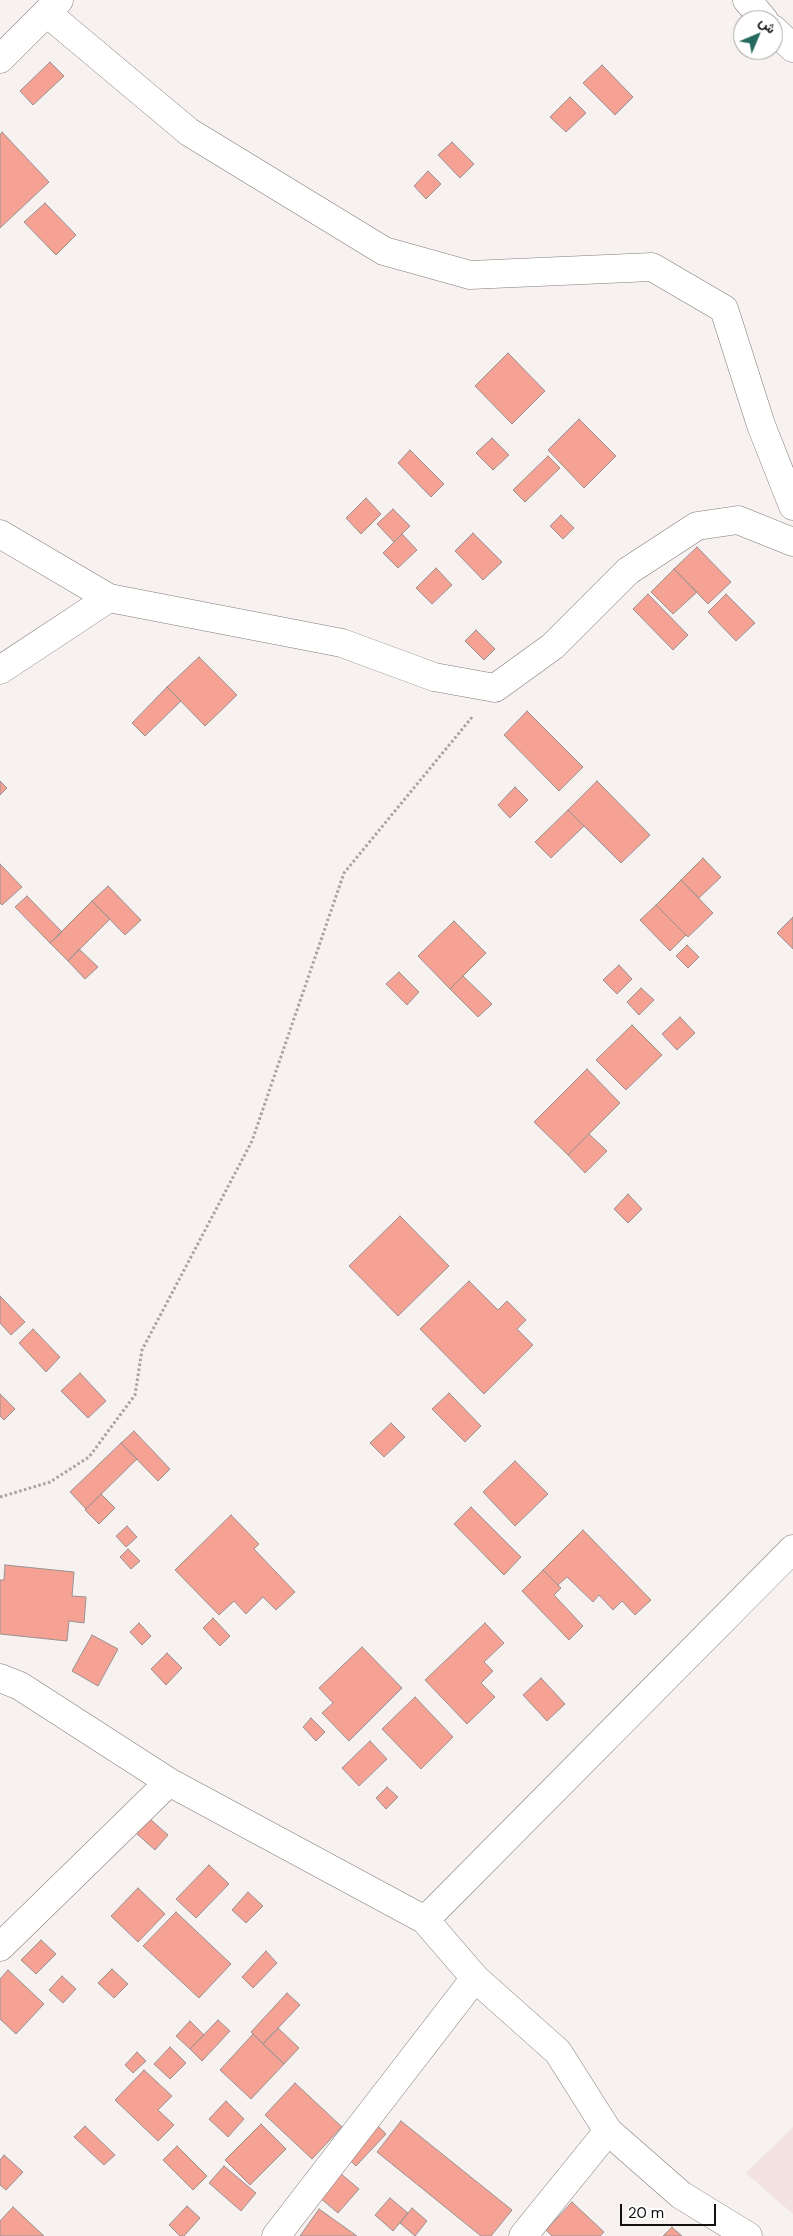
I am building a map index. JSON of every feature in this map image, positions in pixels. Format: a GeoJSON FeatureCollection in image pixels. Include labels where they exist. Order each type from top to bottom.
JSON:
{"type":"FeatureCollection","features":[{"type":"Feature","properties":{"kind":"street"},"geometry":{"type":"LineString","coordinates":[[747,0],[756,10]]}},
{"type":"Feature","properties":{"kind":"street"},"geometry":{"type":"LineString","coordinates":[[0,60],[53,6],[189,132],[384,251],[470,275],[652,267],[724,309],[761,425],[793,506]]}},
{"type":"Feature","properties":{"kind":"street"},"geometry":{"type":"LineString","coordinates":[[783,38],[793,48]]}},
{"type":"Feature","properties":{"kind":"street"},"geometry":{"type":"LineString","coordinates":[[0,534],[109,598],[342,643],[434,677],[495,688],[553,646],[628,571],[697,526],[738,520],[793,542]]}},
{"type":"Feature","properties":{"kind":"street"},"geometry":{"type":"LineString","coordinates":[[0,670],[109,598]]}},
{"type":"Feature","properties":{"kind":"street"},"geometry":{"type":"LineString","coordinates":[[425,1920],[793,1549]]}},
{"type":"Feature","properties":{"kind":"street"},"geometry":{"type":"LineString","coordinates":[[0,1678],[20,1686],[169,1782],[425,1920],[475,1978],[558,2052],[608,2130],[681,2196],[748,2236]]}},
{"type":"Feature","properties":{"kind":"street"},"geometry":{"type":"LineString","coordinates":[[0,1947],[169,1782]]}},
{"type":"Feature","properties":{"kind":"street"},"geometry":{"type":"LineString","coordinates":[[276,2236],[475,1978]]}},
{"type":"Feature","properties":{"kind":"street"},"geometry":{"type":"LineString","coordinates":[[523,2236],[608,2130]]}},
{"type":"Feature","properties":{"kind":"path"},"geometry":{"type":"LineString","coordinates":[[0,1497],[50,1482],[89,1457],[135,1395],[142,1350],[252,1141],[344,873],[413,792],[495,688]]}},
{"type":"Feature","properties":{"kind":"shaded area"},"geometry":{"type":"Polygon","coordinates":[[[793,2127],[793,2214],[746,2173],[793,2127]]]}},
{"type":"Feature","properties":{"kind":"building"},"geometry":{"type":"Polygon","coordinates":[[[50,62],[64,76],[33,105],[20,91],[50,62]]]}},
{"type":"Feature","properties":{"kind":"building"},"geometry":{"type":"Polygon","coordinates":[[[602,65],[633,97],[615,115],[583,83],[602,65]]]}},
{"type":"Feature","properties":{"kind":"building"},"geometry":{"type":"Polygon","coordinates":[[[570,97],[586,113],[566,132],[550,117],[570,97]]]}},
{"type":"Feature","properties":{"kind":"building"},"geometry":{"type":"Polygon","coordinates":[[[2,132],[49,182],[0,228],[0,135],[2,132]]]}},
{"type":"Feature","properties":{"kind":"building"},"geometry":{"type":"Polygon","coordinates":[[[452,142],[474,164],[460,178],[438,155],[452,142]]]}},
{"type":"Feature","properties":{"kind":"building"},"geometry":{"type":"Polygon","coordinates":[[[428,171],[441,184],[426,199],[414,186],[428,171]]]}},
{"type":"Feature","properties":{"kind":"building"},"geometry":{"type":"Polygon","coordinates":[[[45,203],[76,235],[56,255],[24,222],[45,203]]]}},
{"type":"Feature","properties":{"kind":"building"},"geometry":{"type":"Polygon","coordinates":[[[508,353],[545,391],[512,424],[475,386],[508,353]]]}},
{"type":"Feature","properties":{"kind":"building"},"geometry":{"type":"Polygon","coordinates":[[[579,419],[616,456],[584,488],[548,450],[579,419]]]}},
{"type":"Feature","properties":{"kind":"building"},"geometry":{"type":"Polygon","coordinates":[[[492,438],[509,455],[493,470],[476,453],[492,438]]]}},
{"type":"Feature","properties":{"kind":"building"},"geometry":{"type":"Polygon","coordinates":[[[410,450],[444,484],[431,497],[398,463],[410,450]]]}},
{"type":"Feature","properties":{"kind":"building"},"geometry":{"type":"Polygon","coordinates":[[[548,456],[560,468],[525,502],[513,490],[548,456]]]}},
{"type":"Feature","properties":{"kind":"building"},"geometry":{"type":"Polygon","coordinates":[[[366,498],[381,514],[361,534],[346,518],[366,498]]]}},
{"type":"Feature","properties":{"kind":"building"},"geometry":{"type":"Polygon","coordinates":[[[393,509],[410,526],[394,542],[377,524],[393,509]]]}},
{"type":"Feature","properties":{"kind":"building"},"geometry":{"type":"Polygon","coordinates":[[[561,515],[574,528],[563,539],[550,526],[561,515]]]}},
{"type":"Feature","properties":{"kind":"building"},"geometry":{"type":"Polygon","coordinates":[[[473,533],[502,562],[483,580],[455,551],[473,533]]]}},
{"type":"Feature","properties":{"kind":"building"},"geometry":{"type":"Polygon","coordinates":[[[402,534],[417,550],[398,568],[383,553],[402,534]]]}},
{"type":"Feature","properties":{"kind":"building"},"geometry":{"type":"Polygon","coordinates":[[[697,547],[731,582],[708,604],[674,569],[697,547]]]}},
{"type":"Feature","properties":{"kind":"building"},"geometry":{"type":"Polygon","coordinates":[[[436,568],[452,585],[432,604],[416,588],[436,568]]]}},
{"type":"Feature","properties":{"kind":"building"},"geometry":{"type":"Polygon","coordinates":[[[674,569],[697,592],[673,614],[651,592],[674,569]]]}},
{"type":"Feature","properties":{"kind":"building"},"geometry":{"type":"Polygon","coordinates":[[[648,594],[688,635],[673,650],[633,609],[648,594]]]}},
{"type":"Feature","properties":{"kind":"building"},"geometry":{"type":"Polygon","coordinates":[[[726,594],[755,623],[736,641],[708,612],[726,594]]]}},
{"type":"Feature","properties":{"kind":"building"},"geometry":{"type":"Polygon","coordinates":[[[476,630],[495,649],[484,660],[465,641],[476,630]]]}},
{"type":"Feature","properties":{"kind":"building"},"geometry":{"type":"Polygon","coordinates":[[[199,657],[237,695],[205,726],[167,687],[199,657]]]}},
{"type":"Feature","properties":{"kind":"building"},"geometry":{"type":"Polygon","coordinates":[[[167,687],[181,701],[145,736],[132,723],[167,687]]]}},
{"type":"Feature","properties":{"kind":"building"},"geometry":{"type":"Polygon","coordinates":[[[527,711],[583,767],[559,791],[504,735],[527,711]]]}},
{"type":"Feature","properties":{"kind":"building"},"geometry":{"type":"Polygon","coordinates":[[[0,781],[7,788],[0,795],[0,781]]]}},
{"type":"Feature","properties":{"kind":"building"},"geometry":{"type":"Polygon","coordinates":[[[597,781],[650,835],[621,863],[568,810],[597,781]]]}},
{"type":"Feature","properties":{"kind":"building"},"geometry":{"type":"Polygon","coordinates":[[[515,787],[528,800],[510,818],[498,805],[515,787]]]}},
{"type":"Feature","properties":{"kind":"building"},"geometry":{"type":"Polygon","coordinates":[[[568,810],[584,826],[551,858],[535,842],[568,810]]]}},
{"type":"Feature","properties":{"kind":"building"},"geometry":{"type":"Polygon","coordinates":[[[703,858],[721,877],[699,898],[681,880],[703,858]]]}},
{"type":"Feature","properties":{"kind":"building"},"geometry":{"type":"Polygon","coordinates":[[[0,864],[22,887],[2,905],[0,903],[0,864]]]}},
{"type":"Feature","properties":{"kind":"building"},"geometry":{"type":"Polygon","coordinates":[[[681,880],[713,913],[688,937],[656,905],[681,880]]]}},
{"type":"Feature","properties":{"kind":"building"},"geometry":{"type":"Polygon","coordinates":[[[108,886],[141,920],[125,935],[92,901],[108,886]]]}},
{"type":"Feature","properties":{"kind":"building"},"geometry":{"type":"Polygon","coordinates":[[[27,896],[62,932],[50,943],[15,907],[27,896]]]}},
{"type":"Feature","properties":{"kind":"building"},"geometry":{"type":"Polygon","coordinates":[[[92,901],[110,919],[68,961],[50,943],[92,901]]]}},
{"type":"Feature","properties":{"kind":"building"},"geometry":{"type":"Polygon","coordinates":[[[656,905],[686,935],[670,951],[640,920],[656,905]]]}},
{"type":"Feature","properties":{"kind":"building"},"geometry":{"type":"Polygon","coordinates":[[[793,917],[793,949],[777,933],[793,917]]]}},
{"type":"Feature","properties":{"kind":"building"},"geometry":{"type":"Polygon","coordinates":[[[454,921],[486,953],[450,989],[418,956],[454,921]]]}},
{"type":"Feature","properties":{"kind":"building"},"geometry":{"type":"Polygon","coordinates":[[[687,945],[699,957],[688,968],[676,956],[687,945]]]}},
{"type":"Feature","properties":{"kind":"building"},"geometry":{"type":"Polygon","coordinates":[[[79,949],[98,967],[85,979],[68,961],[79,949]]]}},
{"type":"Feature","properties":{"kind":"building"},"geometry":{"type":"Polygon","coordinates":[[[619,965],[632,979],[617,994],[603,980],[619,965]]]}},
{"type":"Feature","properties":{"kind":"building"},"geometry":{"type":"Polygon","coordinates":[[[399,972],[419,992],[407,1005],[386,984],[399,972]]]}},
{"type":"Feature","properties":{"kind":"building"},"geometry":{"type":"Polygon","coordinates":[[[463,976],[492,1004],[478,1017],[450,989],[463,976]]]}},
{"type":"Feature","properties":{"kind":"building"},"geometry":{"type":"Polygon","coordinates":[[[641,988],[654,1000],[639,1015],[627,1002],[641,988]]]}},
{"type":"Feature","properties":{"kind":"building"},"geometry":{"type":"Polygon","coordinates":[[[680,1017],[695,1033],[677,1050],[662,1034],[680,1017]]]}},
{"type":"Feature","properties":{"kind":"building"},"geometry":{"type":"Polygon","coordinates":[[[632,1025],[662,1055],[626,1090],[596,1060],[632,1025]]]}},
{"type":"Feature","properties":{"kind":"building"},"geometry":{"type":"Polygon","coordinates":[[[587,1069],[620,1103],[568,1155],[534,1122],[587,1069]]]}},
{"type":"Feature","properties":{"kind":"building"},"geometry":{"type":"Polygon","coordinates":[[[589,1134],[607,1151],[585,1173],[568,1155],[589,1134]]]}},
{"type":"Feature","properties":{"kind":"building"},"geometry":{"type":"Polygon","coordinates":[[[628,1194],[642,1209],[628,1223],[614,1209],[628,1194]]]}},
{"type":"Feature","properties":{"kind":"building"},"geometry":{"type":"Polygon","coordinates":[[[400,1216],[449,1266],[398,1316],[349,1266],[400,1216]]]}},
{"type":"Feature","properties":{"kind":"building"},"geometry":{"type":"Polygon","coordinates":[[[469,1281],[498,1310],[507,1301],[526,1320],[517,1329],[533,1345],[484,1394],[420,1329],[469,1281]]]}},
{"type":"Feature","properties":{"kind":"building"},"geometry":{"type":"Polygon","coordinates":[[[0,1296],[25,1322],[11,1335],[0,1323],[0,1296]]]}},
{"type":"Feature","properties":{"kind":"building"},"geometry":{"type":"Polygon","coordinates":[[[33,1329],[60,1357],[46,1372],[19,1343],[33,1329]]]}},
{"type":"Feature","properties":{"kind":"building"},"geometry":{"type":"Polygon","coordinates":[[[80,1373],[106,1401],[88,1418],[61,1391],[80,1373]]]}},
{"type":"Feature","properties":{"kind":"building"},"geometry":{"type":"Polygon","coordinates":[[[449,1393],[481,1426],[465,1442],[432,1409],[449,1393]]]}},
{"type":"Feature","properties":{"kind":"building"},"geometry":{"type":"Polygon","coordinates":[[[0,1394],[15,1409],[4,1420],[0,1416],[0,1394]]]}},
{"type":"Feature","properties":{"kind":"building"},"geometry":{"type":"Polygon","coordinates":[[[391,1423],[405,1437],[384,1457],[370,1443],[391,1423]]]}},
{"type":"Feature","properties":{"kind":"building"},"geometry":{"type":"Polygon","coordinates":[[[134,1431],[170,1469],[158,1481],[121,1443],[134,1431]]]}},
{"type":"Feature","properties":{"kind":"building"},"geometry":{"type":"Polygon","coordinates":[[[121,1443],[137,1459],[86,1509],[70,1492],[121,1443]]]}},
{"type":"Feature","properties":{"kind":"building"},"geometry":{"type":"Polygon","coordinates":[[[515,1461],[548,1494],[515,1526],[483,1492],[515,1461]]]}},
{"type":"Feature","properties":{"kind":"building"},"geometry":{"type":"Polygon","coordinates":[[[101,1494],[115,1508],[99,1524],[85,1510],[101,1494]]]}},
{"type":"Feature","properties":{"kind":"building"},"geometry":{"type":"Polygon","coordinates":[[[471,1507],[521,1557],[504,1575],[454,1524],[471,1507]]]}},
{"type":"Feature","properties":{"kind":"building"},"geometry":{"type":"Polygon","coordinates":[[[231,1515],[259,1544],[254,1549],[295,1592],[276,1610],[263,1597],[246,1614],[234,1601],[219,1615],[175,1570],[231,1515]]]}},
{"type":"Feature","properties":{"kind":"building"},"geometry":{"type":"Polygon","coordinates":[[[127,1526],[137,1537],[126,1547],[116,1536],[127,1526]]]}},
{"type":"Feature","properties":{"kind":"building"},"geometry":{"type":"Polygon","coordinates":[[[583,1530],[651,1600],[635,1615],[622,1601],[613,1610],[599,1595],[593,1602],[567,1577],[558,1585],[543,1570],[583,1530]]]}},
{"type":"Feature","properties":{"kind":"building"},"geometry":{"type":"Polygon","coordinates":[[[128,1549],[140,1561],[131,1569],[120,1557],[128,1549]]]}},
{"type":"Feature","properties":{"kind":"building"},"geometry":{"type":"Polygon","coordinates":[[[5,1565],[74,1572],[72,1596],[86,1597],[84,1623],[69,1621],[67,1641],[0,1634],[0,1580],[4,1580],[5,1565]]]}},
{"type":"Feature","properties":{"kind":"building"},"geometry":{"type":"Polygon","coordinates":[[[543,1570],[561,1588],[554,1595],[583,1626],[569,1640],[522,1591],[543,1570]]]}},
{"type":"Feature","properties":{"kind":"building"},"geometry":{"type":"Polygon","coordinates":[[[213,1618],[230,1636],[220,1646],[203,1628],[213,1618]]]}},
{"type":"Feature","properties":{"kind":"building"},"geometry":{"type":"Polygon","coordinates":[[[139,1623],[151,1636],[142,1645],[130,1632],[139,1623]]]}},
{"type":"Feature","properties":{"kind":"building"},"geometry":{"type":"Polygon","coordinates":[[[485,1623],[504,1643],[484,1662],[493,1671],[481,1683],[495,1697],[467,1724],[425,1680],[485,1623]]]}},
{"type":"Feature","properties":{"kind":"building"},"geometry":{"type":"Polygon","coordinates":[[[92,1635],[118,1649],[98,1686],[72,1671],[92,1635]]]}},
{"type":"Feature","properties":{"kind":"building"},"geometry":{"type":"Polygon","coordinates":[[[362,1647],[402,1688],[349,1741],[322,1713],[333,1703],[319,1688],[362,1647]]]}},
{"type":"Feature","properties":{"kind":"building"},"geometry":{"type":"Polygon","coordinates":[[[167,1653],[182,1668],[166,1685],[151,1669],[167,1653]]]}},
{"type":"Feature","properties":{"kind":"building"},"geometry":{"type":"Polygon","coordinates":[[[541,1678],[565,1704],[547,1721],[523,1695],[541,1678]]]}},
{"type":"Feature","properties":{"kind":"building"},"geometry":{"type":"Polygon","coordinates":[[[415,1697],[453,1737],[421,1769],[382,1729],[415,1697]]]}},
{"type":"Feature","properties":{"kind":"building"},"geometry":{"type":"Polygon","coordinates":[[[311,1718],[325,1732],[316,1741],[303,1727],[311,1718]]]}},
{"type":"Feature","properties":{"kind":"building"},"geometry":{"type":"Polygon","coordinates":[[[370,1741],[387,1759],[359,1786],[342,1768],[370,1741]]]}},
{"type":"Feature","properties":{"kind":"building"},"geometry":{"type":"Polygon","coordinates":[[[387,1787],[398,1797],[386,1809],[376,1798],[387,1787]]]}},
{"type":"Feature","properties":{"kind":"building"},"geometry":{"type":"Polygon","coordinates":[[[149,1818],[168,1835],[155,1850],[136,1833],[149,1818]]]}},
{"type":"Feature","properties":{"kind":"building"},"geometry":{"type":"Polygon","coordinates":[[[209,1865],[229,1884],[196,1918],[176,1899],[209,1865]]]}},
{"type":"Feature","properties":{"kind":"building"},"geometry":{"type":"Polygon","coordinates":[[[138,1888],[165,1914],[138,1942],[111,1916],[138,1888]]]}},
{"type":"Feature","properties":{"kind":"building"},"geometry":{"type":"Polygon","coordinates":[[[248,1892],[263,1906],[246,1923],[232,1910],[248,1892]]]}},
{"type":"Feature","properties":{"kind":"building"},"geometry":{"type":"Polygon","coordinates":[[[176,1912],[231,1964],[199,1998],[143,1946],[176,1912]]]}},
{"type":"Feature","properties":{"kind":"building"},"geometry":{"type":"Polygon","coordinates":[[[41,1940],[56,1954],[36,1974],[21,1960],[41,1940]]]}},
{"type":"Feature","properties":{"kind":"building"},"geometry":{"type":"Polygon","coordinates":[[[266,1951],[277,1963],[253,1988],[242,1977],[266,1951]]]}},
{"type":"Feature","properties":{"kind":"building"},"geometry":{"type":"Polygon","coordinates":[[[112,1969],[128,1984],[114,1998],[98,1983],[112,1969]]]}},
{"type":"Feature","properties":{"kind":"building"},"geometry":{"type":"Polygon","coordinates":[[[8,1970],[44,2004],[16,2034],[0,2019],[0,1979],[8,1970]]]}},
{"type":"Feature","properties":{"kind":"building"},"geometry":{"type":"Polygon","coordinates":[[[62,1976],[76,1989],[63,2003],[49,1990],[62,1976]]]}},
{"type":"Feature","properties":{"kind":"building"},"geometry":{"type":"Polygon","coordinates":[[[287,1993],[300,2005],[263,2044],[251,2032],[287,1993]]]}},
{"type":"Feature","properties":{"kind":"building"},"geometry":{"type":"Polygon","coordinates":[[[218,2020],[230,2031],[202,2061],[190,2049],[218,2020]]]}},
{"type":"Feature","properties":{"kind":"building"},"geometry":{"type":"Polygon","coordinates":[[[190,2021],[204,2035],[190,2049],[176,2036],[190,2021]]]}},
{"type":"Feature","properties":{"kind":"building"},"geometry":{"type":"Polygon","coordinates":[[[278,2028],[299,2048],[284,2064],[263,2044],[278,2028]]]}},
{"type":"Feature","properties":{"kind":"building"},"geometry":{"type":"Polygon","coordinates":[[[253,2034],[284,2064],[251,2099],[220,2070],[253,2034]]]}},
{"type":"Feature","properties":{"kind":"building"},"geometry":{"type":"Polygon","coordinates":[[[170,2047],[186,2063],[170,2079],[154,2064],[170,2047]]]}},
{"type":"Feature","properties":{"kind":"building"},"geometry":{"type":"Polygon","coordinates":[[[137,2052],[146,2061],[133,2073],[125,2065],[137,2052]]]}},
{"type":"Feature","properties":{"kind":"building"},"geometry":{"type":"Polygon","coordinates":[[[144,2070],[172,2096],[158,2110],[174,2125],[158,2141],[115,2100],[144,2070]]]}},
{"type":"Feature","properties":{"kind":"building"},"geometry":{"type":"Polygon","coordinates":[[[295,2083],[342,2127],[312,2159],[265,2115],[295,2083]]]}},
{"type":"Feature","properties":{"kind":"building"},"geometry":{"type":"Polygon","coordinates":[[[226,2101],[244,2119],[228,2137],[209,2119],[226,2101]]]}},
{"type":"Feature","properties":{"kind":"building"},"geometry":{"type":"Polygon","coordinates":[[[401,2121],[512,2210],[491,2236],[481,2236],[377,2152],[401,2121]]]}},
{"type":"Feature","properties":{"kind":"building"},"geometry":{"type":"Polygon","coordinates":[[[261,2124],[286,2149],[250,2185],[225,2160],[261,2124]]]}},
{"type":"Feature","properties":{"kind":"building"},"geometry":{"type":"Polygon","coordinates":[[[376,2124],[386,2134],[356,2166],[345,2156],[376,2124]]]}},
{"type":"Feature","properties":{"kind":"building"},"geometry":{"type":"Polygon","coordinates":[[[85,2126],[115,2155],[104,2165],[74,2137],[85,2126]]]}},
{"type":"Feature","properties":{"kind":"building"},"geometry":{"type":"Polygon","coordinates":[[[177,2146],[207,2176],[193,2190],[163,2160],[177,2146]]]}},
{"type":"Feature","properties":{"kind":"building"},"geometry":{"type":"Polygon","coordinates":[[[4,2155],[23,2172],[6,2190],[0,2185],[0,2160],[4,2155]]]}},
{"type":"Feature","properties":{"kind":"building"},"geometry":{"type":"Polygon","coordinates":[[[224,2166],[256,2193],[241,2211],[209,2183],[224,2166]]]}},
{"type":"Feature","properties":{"kind":"building"},"geometry":{"type":"Polygon","coordinates":[[[340,2173],[359,2189],[338,2213],[319,2197],[340,2173]]]}},
{"type":"Feature","properties":{"kind":"building"},"geometry":{"type":"Polygon","coordinates":[[[390,2198],[408,2213],[393,2231],[375,2215],[390,2198]]]}},
{"type":"Feature","properties":{"kind":"building"},"geometry":{"type":"Polygon","coordinates":[[[572,2202],[604,2232],[600,2236],[552,2236],[546,2230],[572,2202]]]}},
{"type":"Feature","properties":{"kind":"building"},"geometry":{"type":"Polygon","coordinates":[[[187,2206],[200,2218],[184,2236],[180,2236],[169,2225],[187,2206]]]}},
{"type":"Feature","properties":{"kind":"building"},"geometry":{"type":"Polygon","coordinates":[[[13,2207],[44,2236],[0,2236],[0,2221],[13,2207]]]}},
{"type":"Feature","properties":{"kind":"building"},"geometry":{"type":"Polygon","coordinates":[[[412,2208],[427,2221],[415,2236],[400,2223],[412,2208]]]}},
{"type":"Feature","properties":{"kind":"building"},"geometry":{"type":"Polygon","coordinates":[[[319,2209],[357,2236],[300,2236],[319,2209]]]}},
{"type":"Feature","properties":{"kind":"building"},"geometry":{"type":"Polygon","coordinates":[[[672,2227],[675,2230],[682,2236],[663,2236],[672,2227]]]}}]}
